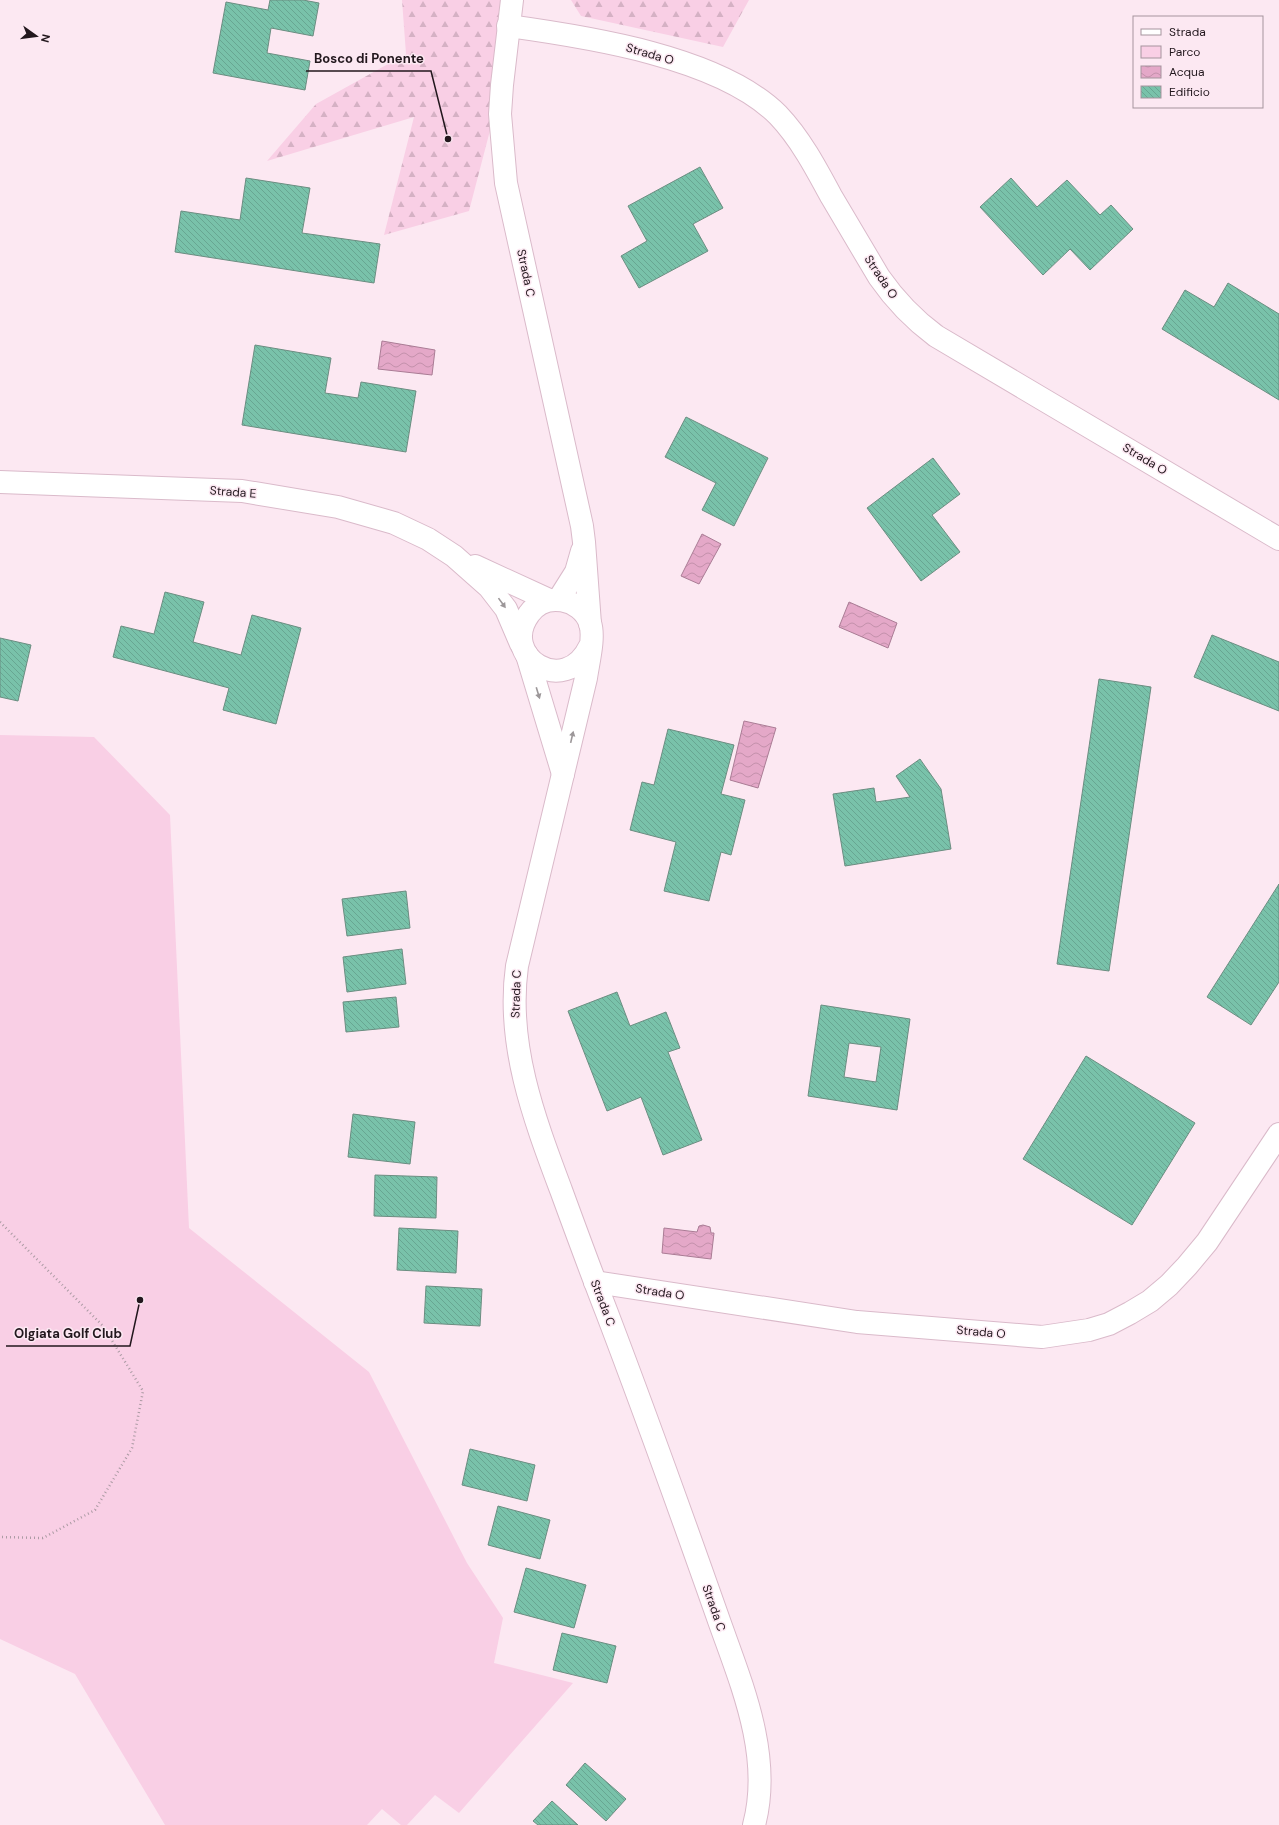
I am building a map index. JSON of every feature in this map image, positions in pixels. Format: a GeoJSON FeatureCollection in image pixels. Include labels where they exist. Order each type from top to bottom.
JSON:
{"type":"FeatureCollection","features":[{"type":"Feature","properties":{"kind":"street","name":"Strada C"},"geometry":{"type":"LineString","coordinates":[[512,0],[508,26],[500,114],[506,183],[584,542],[590,624]]}},
{"type":"Feature","properties":{"kind":"street","name":"Strada O"},"geometry":{"type":"LineString","coordinates":[[508,26],[568,34],[673,60],[718,76],[741,87],[761,100],[779,116],[812,161],[879,277],[889,292],[912,317],[936,336],[1279,539]]}},
{"type":"Feature","properties":{"kind":"street","name":"Strada E"},"geometry":{"type":"LineString","coordinates":[[0,482],[242,491],[287,497],[338,508],[394,523],[428,539],[454,556],[490,587],[506,609],[524,651]]}},
{"type":"Feature","properties":{"kind":"street","name":"Strada C"},"geometry":{"type":"LineString","coordinates":[[554,600],[576,572],[584,542]]}},
{"type":"Feature","properties":{"kind":"street","name":"Strada E"},"geometry":{"type":"LineString","coordinates":[[454,556],[554,600]]}},
{"type":"Feature","properties":{"kind":"street"},"geometry":{"type":"LineString","coordinates":[[524,651],[535,664],[546,669],[557,671],[570,669],[579,663],[586,655],[590,646],[592,635],[586,614],[579,607],[570,602],[554,600],[539,604],[524,620],[521,632],[524,651],[563,775]]}},
{"type":"Feature","properties":{"kind":"street","name":"Strada C"},"geometry":{"type":"LineString","coordinates":[[590,646],[586,678],[519,952],[515,981],[514,1019],[519,1058],[536,1123],[672,1487],[745,1696],[756,1741],[760,1776],[754,1825]]}},
{"type":"Feature","properties":{"kind":"street","name":"Strada O"},"geometry":{"type":"LineString","coordinates":[[595,1282],[858,1322],[1042,1336],[1089,1330],[1109,1324],[1130,1314],[1169,1286],[1188,1266],[1207,1242],[1279,1134]]}},
{"type":"Feature","properties":{"kind":"path"},"geometry":{"type":"LineString","coordinates":[[0,1222],[103,1326],[143,1391],[132,1448],[95,1510],[43,1538],[0,1537]]}},
{"type":"Feature","properties":{"kind":"green space"},"geometry":{"type":"Polygon","coordinates":[[[402,0],[524,0],[469,211],[384,235],[414,117],[267,161],[316,104],[406,54],[402,0]]]}},
{"type":"Feature","properties":{"kind":"green space"},"geometry":{"type":"Polygon","coordinates":[[[571,0],[749,0],[723,47],[581,16],[571,0]]]}},
{"type":"Feature","properties":{"kind":"green space"},"geometry":{"type":"Polygon","coordinates":[[[0,735],[94,737],[170,815],[189,1228],[369,1372],[467,1563],[503,1618],[494,1663],[573,1683],[459,1813],[435,1795],[407,1825],[401,1825],[382,1809],[367,1825],[165,1825],[75,1674],[0,1639],[0,735]]]}},
{"type":"Feature","properties":{"kind":"water"},"geometry":{"type":"Polygon","coordinates":[[[382,341],[435,350],[432,375],[378,369],[382,341]]]}},
{"type":"Feature","properties":{"kind":"water"},"geometry":{"type":"Polygon","coordinates":[[[702,534],[721,544],[699,584],[681,576],[702,534]]]}},
{"type":"Feature","properties":{"kind":"water"},"geometry":{"type":"Polygon","coordinates":[[[849,602],[897,623],[888,648],[839,627],[849,602]]]}},
{"type":"Feature","properties":{"kind":"water"},"geometry":{"type":"Polygon","coordinates":[[[744,721],[776,728],[758,788],[730,780],[744,721]]]}},
{"type":"Feature","properties":{"kind":"water"},"geometry":{"type":"Polygon","coordinates":[[[703,1225],[710,1227],[711,1233],[714,1233],[711,1259],[662,1253],[664,1228],[697,1232],[699,1226],[703,1225]]]}},
{"type":"Feature","properties":{"kind":"building"},"geometry":{"type":"Polygon","coordinates":[[[270,0],[303,0],[319,3],[313,36],[271,28],[267,53],[310,61],[305,90],[213,73],[226,2],[268,10],[270,0]]]}},
{"type":"Feature","properties":{"kind":"building"},"geometry":{"type":"Polygon","coordinates":[[[700,167],[723,208],[693,224],[708,251],[639,288],[621,256],[647,241],[628,206],[700,167]]]}},
{"type":"Feature","properties":{"kind":"building"},"geometry":{"type":"Polygon","coordinates":[[[246,178],[310,188],[302,233],[380,244],[374,283],[175,252],[181,211],[240,220],[246,178]]]}},
{"type":"Feature","properties":{"kind":"building"},"geometry":{"type":"Polygon","coordinates":[[[1011,178],[1037,207],[1067,180],[1100,215],[1111,205],[1133,229],[1090,270],[1070,249],[1043,275],[980,207],[1011,178]]]}},
{"type":"Feature","properties":{"kind":"building"},"geometry":{"type":"Polygon","coordinates":[[[1228,283],[1279,314],[1279,400],[1162,329],[1185,290],[1214,307],[1228,283]]]}},
{"type":"Feature","properties":{"kind":"building"},"geometry":{"type":"Polygon","coordinates":[[[255,345],[331,358],[325,393],[358,398],[361,382],[416,391],[406,452],[242,425],[255,345]]]}},
{"type":"Feature","properties":{"kind":"building"},"geometry":{"type":"Polygon","coordinates":[[[686,417],[768,458],[734,526],[702,510],[716,483],[665,457],[686,417]]]}},
{"type":"Feature","properties":{"kind":"building"},"geometry":{"type":"Polygon","coordinates":[[[933,458],[960,494],[932,515],[960,552],[921,581],[867,508],[933,458]]]}},
{"type":"Feature","properties":{"kind":"building"},"geometry":{"type":"Polygon","coordinates":[[[165,592],[204,602],[193,642],[241,655],[252,615],[301,628],[276,724],[223,710],[229,688],[113,657],[121,626],[154,634],[165,592]]]}},
{"type":"Feature","properties":{"kind":"building"},"geometry":{"type":"Polygon","coordinates":[[[1212,635],[1279,662],[1279,711],[1194,677],[1212,635]]]}},
{"type":"Feature","properties":{"kind":"building"},"geometry":{"type":"Polygon","coordinates":[[[0,638],[31,645],[18,701],[0,697],[0,638]]]}},
{"type":"Feature","properties":{"kind":"building"},"geometry":{"type":"Polygon","coordinates":[[[1099,679],[1151,687],[1109,971],[1057,964],[1099,679]]]}},
{"type":"Feature","properties":{"kind":"building"},"geometry":{"type":"Polygon","coordinates":[[[668,729],[734,745],[721,794],[745,800],[731,855],[721,852],[709,901],[664,891],[676,842],[630,830],[642,782],[654,785],[668,729]]]}},
{"type":"Feature","properties":{"kind":"building"},"geometry":{"type":"Polygon","coordinates":[[[920,759],[941,789],[951,849],[845,866],[833,794],[874,788],[876,802],[910,797],[896,776],[920,759]]]}},
{"type":"Feature","properties":{"kind":"building"},"geometry":{"type":"Polygon","coordinates":[[[1279,884],[1279,982],[1251,1025],[1207,997],[1279,884]]]}},
{"type":"Feature","properties":{"kind":"building"},"geometry":{"type":"Polygon","coordinates":[[[406,891],[410,928],[347,936],[342,899],[406,891]]]}},
{"type":"Feature","properties":{"kind":"building"},"geometry":{"type":"Polygon","coordinates":[[[402,949],[406,984],[347,992],[343,957],[402,949]]]}},
{"type":"Feature","properties":{"kind":"building"},"geometry":{"type":"Polygon","coordinates":[[[617,992],[630,1026],[666,1012],[680,1048],[668,1052],[702,1140],[663,1155],[641,1097],[607,1111],[568,1011],[617,992]]]}},
{"type":"Feature","properties":{"kind":"building"},"geometry":{"type":"Polygon","coordinates":[[[396,997],[399,1027],[346,1032],[343,1002],[396,997]]]}},
{"type":"Feature","properties":{"kind":"building"},"geometry":{"type":"Polygon","coordinates":[[[821,1005],[910,1019],[897,1110],[808,1096],[821,1005]],[[849,1043],[844,1077],[876,1082],[881,1047],[849,1043]]]}},
{"type":"Feature","properties":{"kind":"building"},"geometry":{"type":"Polygon","coordinates":[[[1086,1056],[1195,1123],[1132,1225],[1023,1159],[1086,1056]]]}},
{"type":"Feature","properties":{"kind":"building"},"geometry":{"type":"Polygon","coordinates":[[[353,1114],[415,1122],[410,1164],[348,1157],[353,1114]]]}},
{"type":"Feature","properties":{"kind":"building"},"geometry":{"type":"Polygon","coordinates":[[[375,1175],[437,1177],[436,1218],[374,1216],[375,1175]]]}},
{"type":"Feature","properties":{"kind":"building"},"geometry":{"type":"Polygon","coordinates":[[[399,1228],[458,1231],[456,1273],[397,1270],[399,1228]]]}},
{"type":"Feature","properties":{"kind":"building"},"geometry":{"type":"Polygon","coordinates":[[[426,1286],[482,1289],[480,1326],[424,1323],[426,1286]]]}},
{"type":"Feature","properties":{"kind":"building"},"geometry":{"type":"Polygon","coordinates":[[[470,1449],[535,1465],[527,1501],[462,1485],[470,1449]]]}},
{"type":"Feature","properties":{"kind":"building"},"geometry":{"type":"Polygon","coordinates":[[[498,1506],[550,1520],[540,1559],[488,1545],[498,1506]]]}},
{"type":"Feature","properties":{"kind":"building"},"geometry":{"type":"Polygon","coordinates":[[[526,1568],[586,1585],[574,1628],[514,1612],[526,1568]]]}},
{"type":"Feature","properties":{"kind":"building"},"geometry":{"type":"Polygon","coordinates":[[[562,1633],[616,1646],[607,1683],[553,1670],[562,1633]]]}},
{"type":"Feature","properties":{"kind":"building"},"geometry":{"type":"Polygon","coordinates":[[[585,1763],[626,1799],[606,1821],[566,1785],[585,1763]]]}},
{"type":"Feature","properties":{"kind":"building"},"geometry":{"type":"Polygon","coordinates":[[[552,1801],[578,1825],[538,1825],[533,1821],[552,1801]]]}},
{"type":"Feature","properties":{"kind":"place","name":"Bosco di Ponente"},"geometry":{"type":"Point","coordinates":[448,139]}},
{"type":"Feature","properties":{"kind":"place","name":"Olgiata Golf Club"},"geometry":{"type":"Point","coordinates":[140,1300]}}]}
